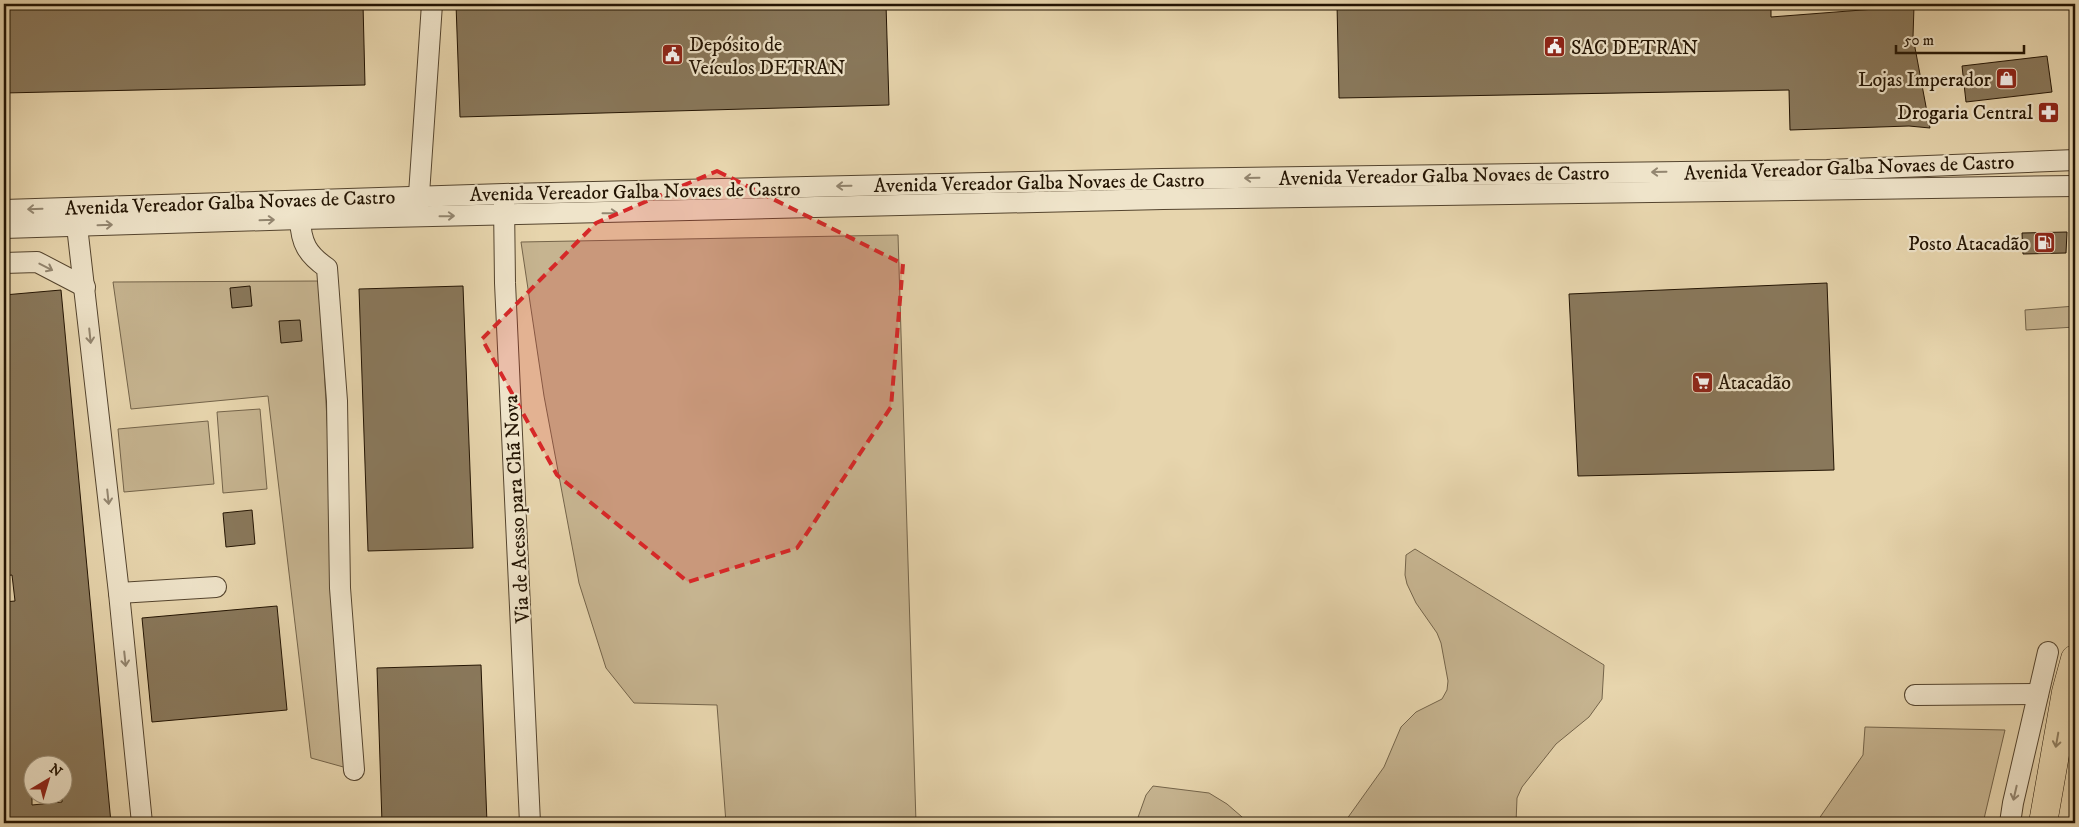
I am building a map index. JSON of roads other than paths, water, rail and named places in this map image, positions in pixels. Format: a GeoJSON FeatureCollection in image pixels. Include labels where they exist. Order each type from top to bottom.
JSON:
{"type":"FeatureCollection","features":[{"type":"Feature","properties":{"kind":"highway"},"geometry":{"type":"LineString","coordinates":[[2043,823],[2066,692],[2075,658]]}},
{"type":"Feature","properties":{"kind":"street"},"geometry":{"type":"LineString","coordinates":[[418,217],[432,4]]}},
{"type":"Feature","properties":{"kind":"street","name":"Avenida Vereador Galba Novaes de Castro"},"geometry":{"type":"LineString","coordinates":[[4,210],[419,196],[1162,179],[1827,170],[2075,160]]}},
{"type":"Feature","properties":{"kind":"street","name":"Avenida Vereador Galba Novaes de Castro"},"geometry":{"type":"LineString","coordinates":[[4,228],[300,218],[418,217],[1173,199],[2075,186]]}},
{"type":"Feature","properties":{"kind":"street","name":"Via de Acesso para Chã Nova"},"geometry":{"type":"LineString","coordinates":[[504,194],[505,283],[530,823]]}},
{"type":"Feature","properties":{"kind":"street"},"geometry":{"type":"LineString","coordinates":[[300,218],[300,236],[312,257],[327,268],[337,400],[343,641],[354,770]]}},
{"type":"Feature","properties":{"kind":"street"},"geometry":{"type":"LineString","coordinates":[[77,226],[119,593],[142,823]]}},
{"type":"Feature","properties":{"kind":"street"},"geometry":{"type":"LineString","coordinates":[[4,263],[37,262],[85,287]]}},
{"type":"Feature","properties":{"kind":"street"},"geometry":{"type":"LineString","coordinates":[[119,593],[216,587]]}},
{"type":"Feature","properties":{"kind":"street"},"geometry":{"type":"LineString","coordinates":[[2010,823],[2048,652]]}},
{"type":"Feature","properties":{"kind":"street"},"geometry":{"type":"LineString","coordinates":[[1915,696],[2038,694]]}},
{"type":"Feature","properties":{"kind":"place","name":"SAC DETRAN"},"geometry":{"type":"Point","coordinates":[1555,47]}},
{"type":"Feature","properties":{"kind":"place","name":"Depósito de Veículos DETRAN"},"geometry":{"type":"Point","coordinates":[673,55]}},
{"type":"Feature","properties":{"kind":"place","name":"Lojas Imperador"},"geometry":{"type":"Point","coordinates":[2007,79]}},
{"type":"Feature","properties":{"kind":"place","name":"Drogaria Central"},"geometry":{"type":"Point","coordinates":[2049,112]}},
{"type":"Feature","properties":{"kind":"place","name":"Posto Atacadão"},"geometry":{"type":"Point","coordinates":[2045,243]}},
{"type":"Feature","properties":{"kind":"place","name":"Atacadão"},"geometry":{"type":"Point","coordinates":[1702,382]}}]}
